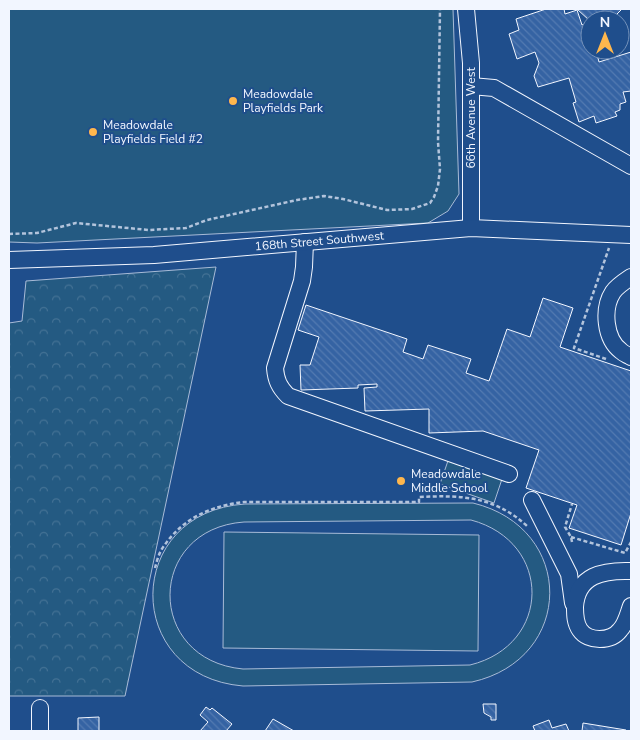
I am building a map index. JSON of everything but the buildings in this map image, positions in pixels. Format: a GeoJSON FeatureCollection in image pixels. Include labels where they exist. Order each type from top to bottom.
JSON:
{"type":"FeatureCollection","features":[{"type":"Feature","properties":{"kind":"street","name":"66th Avenue West"},"geometry":{"type":"LineString","coordinates":[[466,9],[470,86],[471,228]]}},
{"type":"Feature","properties":{"kind":"street"},"geometry":{"type":"LineString","coordinates":[[470,86],[494,88],[631,166]]}},
{"type":"Feature","properties":{"kind":"street","name":"168th Street Southwest"},"geometry":{"type":"LineString","coordinates":[[9,260],[154,255],[471,228],[631,235]]}},
{"type":"Feature","properties":{"kind":"street"},"geometry":{"type":"LineString","coordinates":[[304,242],[305,260],[302,282],[275,368],[276,379],[280,388],[288,396],[509,474]]}},
{"type":"Feature","properties":{"kind":"street"},"geometry":{"type":"LineString","coordinates":[[631,277],[613,292],[608,302],[607,314],[608,326],[615,345],[621,352],[631,357]]}},
{"type":"Feature","properties":{"kind":"street"},"geometry":{"type":"LineString","coordinates":[[532,500],[569,574],[575,615],[579,628],[585,635],[603,639],[613,637],[620,632],[625,624],[631,606]]}},
{"type":"Feature","properties":{"kind":"street"},"geometry":{"type":"LineString","coordinates":[[575,615],[579,589],[589,578],[603,573],[631,571]]}},
{"type":"Feature","properties":{"kind":"street"},"geometry":{"type":"LineString","coordinates":[[40,708],[40,731]]}},
{"type":"Feature","properties":{"kind":"path"},"geometry":{"type":"LineString","coordinates":[[9,234],[37,233],[76,223],[149,230],[186,228],[207,220],[297,200],[324,196],[387,210],[412,210],[430,203],[438,186],[440,169],[438,142],[440,9]]}},
{"type":"Feature","properties":{"kind":"path"},"geometry":{"type":"LineString","coordinates":[[155,568],[163,547],[187,523],[213,507],[244,502],[419,502],[419,497],[449,495],[497,505],[529,528]]}},
{"type":"Feature","properties":{"kind":"path"},"geometry":{"type":"LineString","coordinates":[[572,504],[565,527],[572,542]]}},
{"type":"Feature","properties":{"kind":"path"},"geometry":{"type":"LineString","coordinates":[[571,537],[625,553],[631,542]]}},
{"type":"Feature","properties":{"kind":"green space","name":"Meadowdale Playfields Park"},"geometry":{"type":"Polygon","coordinates":[[[9,9],[453,9],[459,194],[448,211],[428,223],[37,243],[9,242],[9,9]]]}},
{"type":"Feature","properties":{"kind":"green space"},"geometry":{"type":"Polygon","coordinates":[[[216,267],[125,696],[9,696],[9,323],[22,321],[26,281],[216,267]]]}},
{"type":"Feature","properties":{"kind":"green space"},"geometry":{"type":"Polygon","coordinates":[[[451,452],[505,470],[494,503],[440,484],[451,452]]]}},
{"type":"Feature","properties":{"kind":"green space"},"geometry":{"type":"Polygon","coordinates":[[[473,503],[507,517],[531,538],[545,565],[550,593],[545,622],[530,648],[506,669],[472,682],[243,686],[203,676],[175,654],[158,626],[153,594],[159,562],[176,534],[205,514],[245,504],[473,503]],[[471,520],[244,522],[212,530],[189,547],[175,569],[170,595],[174,620],[188,643],[211,660],[243,669],[470,665],[497,654],[516,637],[528,616],[532,593],[528,570],[517,549],[498,532],[471,520]]]}},
{"type":"Feature","properties":{"kind":"green space"},"geometry":{"type":"Polygon","coordinates":[[[224,532],[479,535],[478,651],[223,648],[224,532]]]}},
{"type":"Feature","properties":{"kind":"place","name":"Meadowdale Playfields Park"},"geometry":{"type":"Point","coordinates":[233,101]}},
{"type":"Feature","properties":{"kind":"place","name":"Meadowdale Playfields Field #2"},"geometry":{"type":"Point","coordinates":[93,132]}},
{"type":"Feature","properties":{"kind":"place","name":"Meadowdale Middle School"},"geometry":{"type":"Point","coordinates":[401,481]}}]}
